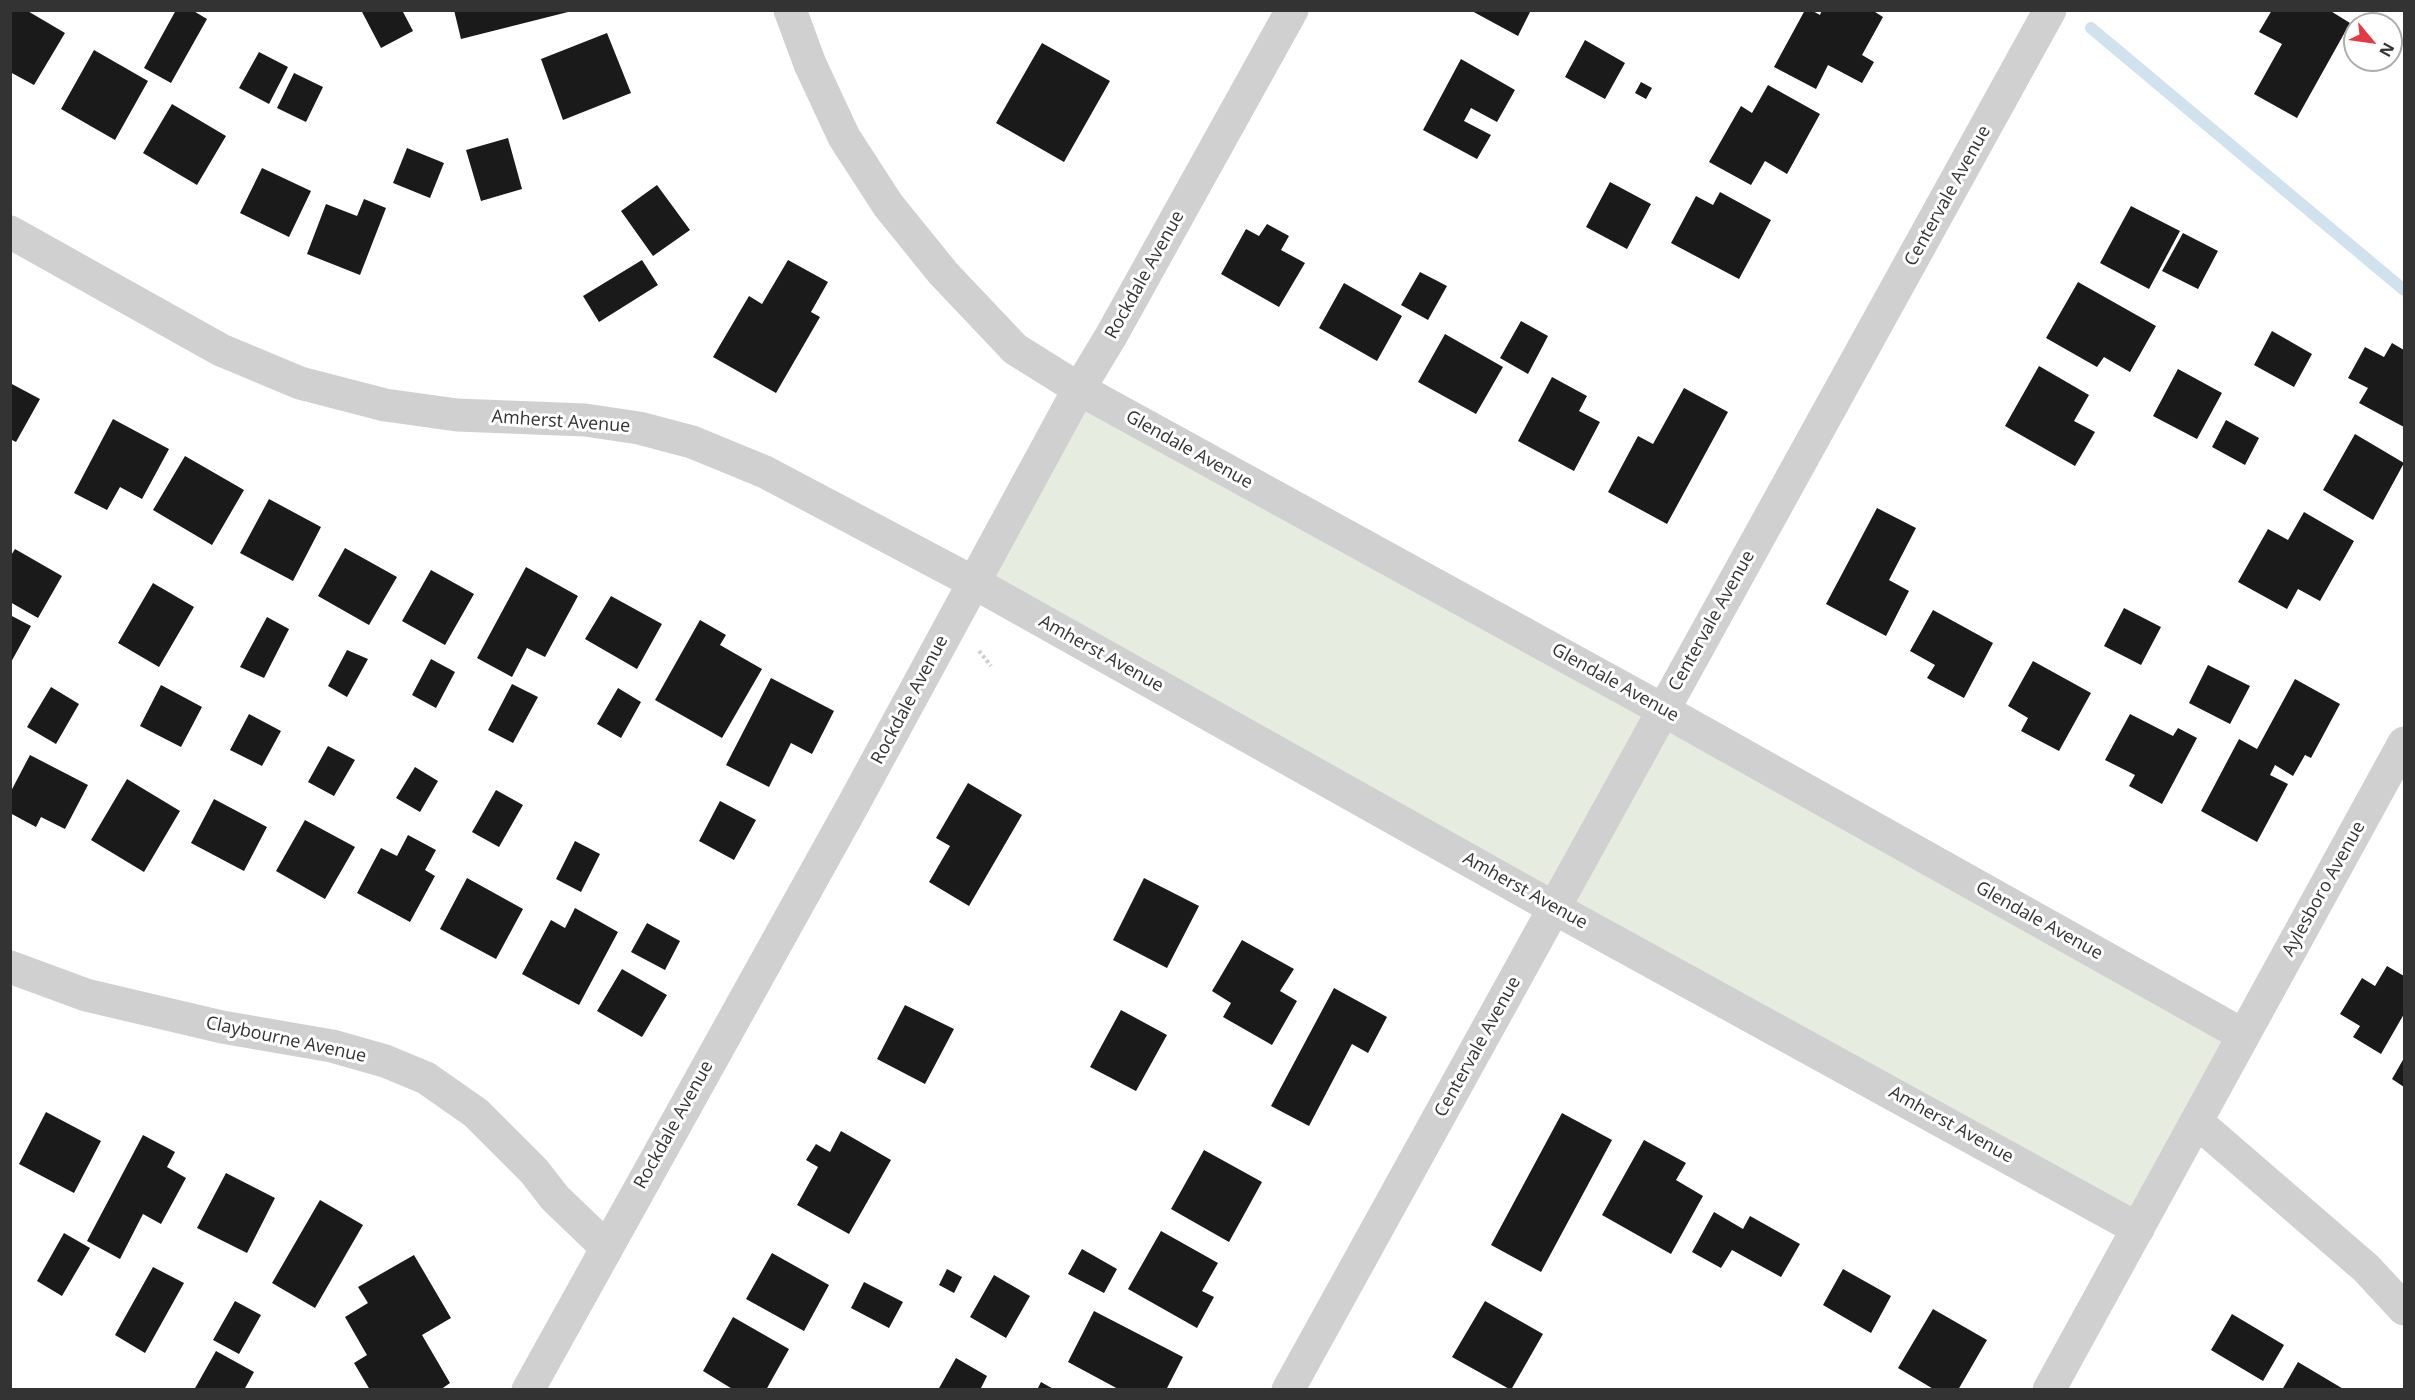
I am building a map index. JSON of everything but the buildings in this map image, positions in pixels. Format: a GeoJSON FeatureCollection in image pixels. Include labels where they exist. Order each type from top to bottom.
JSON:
{"type":"FeatureCollection","features":[{"type":"Feature","properties":{"kind":"street","name":"Glendale Avenue"},"geometry":{"type":"LineString","coordinates":[[790,10],[810,64],[844,137],[888,205],[944,273],[1015,349],[1079,389],[1663,710],[2243,1035]]}},
{"type":"Feature","properties":{"kind":"street","name":"Rockdale Avenue"},"geometry":{"type":"LineString","coordinates":[[528,1389],[858,795],[1079,389],[1111,336],[1292,10]]}},
{"type":"Feature","properties":{"kind":"street","name":"Centervale Avenue"},"geometry":{"type":"LineString","coordinates":[[1288,1389],[2050,10]]}},
{"type":"Feature","properties":{"kind":"street","name":"Amherst Avenue"},"geometry":{"type":"LineString","coordinates":[[10,232],[221,350],[300,383],[385,405],[457,415],[585,420],[639,428],[692,442],[765,472],[973,582],[1554,908],[2138,1229]]}},
{"type":"Feature","properties":{"kind":"street","name":"Aylesboro Avenue"},"geometry":{"type":"LineString","coordinates":[[2243,1035],[2404,743]]}},
{"type":"Feature","properties":{"kind":"street","name":"Claybourne Avenue"},"geometry":{"type":"LineString","coordinates":[[10,967],[86,995],[222,1027],[332,1046],[385,1061],[426,1078],[477,1113],[534,1171],[555,1198],[606,1247]]}},
{"type":"Feature","properties":{"kind":"street"},"geometry":{"type":"LineString","coordinates":[[2049,1389],[2243,1035]]}},
{"type":"Feature","properties":{"kind":"street"},"geometry":{"type":"LineString","coordinates":[[2197,1122],[2366,1268],[2404,1309]]}},
{"type":"Feature","properties":{"kind":"path"},"geometry":{"type":"LineString","coordinates":[[975,645],[990,666]]}},
{"type":"Feature","properties":{"kind":"shaded area"},"geometry":{"type":"Polygon","coordinates":[[[1079,389],[2243,1035],[2138,1229],[973,582],[1079,389]]]}},
{"type":"Feature","properties":{"kind":"waterway"},"geometry":{"type":"LineString","coordinates":[[2091,28],[2404,290]]}}]}
